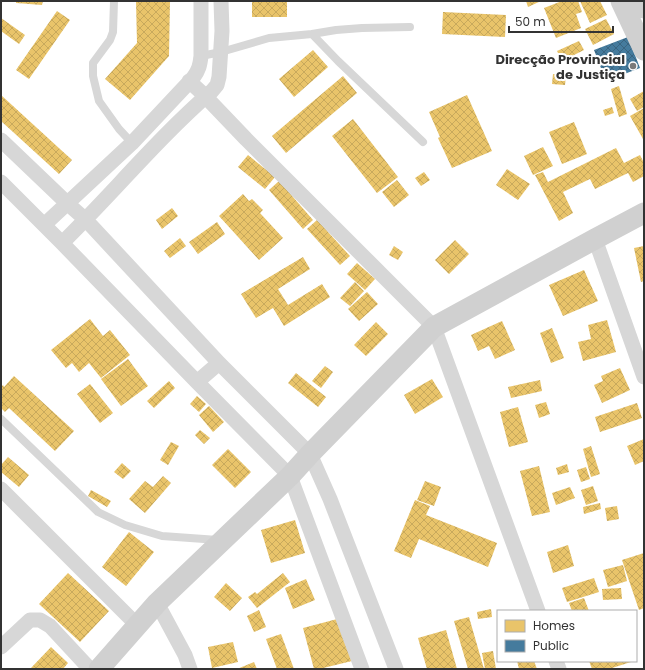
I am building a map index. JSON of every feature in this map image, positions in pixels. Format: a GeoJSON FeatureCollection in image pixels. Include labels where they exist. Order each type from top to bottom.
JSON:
{"type":"FeatureCollection","features":[{"type":"Feature","properties":{"kind":"street"},"geometry":{"type":"LineString","coordinates":[[44,225],[132,143],[189,81],[194,78],[200,65],[201,56],[200,1]]}},
{"type":"Feature","properties":{"kind":"street"},"geometry":{"type":"LineString","coordinates":[[62,243],[86,220],[175,126],[217,85],[221,52],[222,1]]}},
{"type":"Feature","properties":{"kind":"street"},"geometry":{"type":"LineString","coordinates":[[621,1],[644,50]]}},
{"type":"Feature","properties":{"kind":"street"},"geometry":{"type":"LineString","coordinates":[[641,1],[644,8]]}},
{"type":"Feature","properties":{"kind":"street"},"geometry":{"type":"LineString","coordinates":[[189,81],[434,327],[538,610]]}},
{"type":"Feature","properties":{"kind":"street"},"geometry":{"type":"LineString","coordinates":[[1,140],[86,220],[219,363],[310,454],[330,499],[396,669]]}},
{"type":"Feature","properties":{"kind":"street"},"geometry":{"type":"LineString","coordinates":[[1,182],[290,476],[362,669]]}},
{"type":"Feature","properties":{"kind":"street"},"geometry":{"type":"LineString","coordinates":[[99,669],[157,603],[290,476],[434,327],[644,213]]}},
{"type":"Feature","properties":{"kind":"street"},"geometry":{"type":"LineString","coordinates":[[595,239],[644,377]]}},
{"type":"Feature","properties":{"kind":"street"},"geometry":{"type":"LineString","coordinates":[[197,382],[219,363]]}},
{"type":"Feature","properties":{"kind":"street"},"geometry":{"type":"LineString","coordinates":[[1,489],[137,625]]}},
{"type":"Feature","properties":{"kind":"street"},"geometry":{"type":"LineString","coordinates":[[157,603],[190,669]]}},
{"type":"Feature","properties":{"kind":"street"},"geometry":{"type":"LineString","coordinates":[[1,647],[30,620],[40,620],[50,626],[90,669]]}},
{"type":"Feature","properties":{"kind":"lane"},"geometry":{"type":"LineString","coordinates":[[114,1],[113,32],[110,40],[93,62],[93,76],[99,101],[119,129],[132,143]]}},
{"type":"Feature","properties":{"kind":"lane"},"geometry":{"type":"LineString","coordinates":[[201,56],[221,52],[269,38],[336,30],[410,27]]}},
{"type":"Feature","properties":{"kind":"lane"},"geometry":{"type":"LineString","coordinates":[[312,34],[423,142]]}},
{"type":"Feature","properties":{"kind":"lane"},"geometry":{"type":"LineString","coordinates":[[1,419],[98,512],[126,525],[162,536],[222,541]]}},
{"type":"Feature","properties":{"kind":"building: Homes"},"geometry":{"type":"Polygon","coordinates":[[[16,1],[43,1],[42,5],[16,3],[16,1]]]}},
{"type":"Feature","properties":{"kind":"building: Homes"},"geometry":{"type":"Polygon","coordinates":[[[136,1],[170,1],[169,56],[130,100],[105,79],[137,43],[136,1]]]}},
{"type":"Feature","properties":{"kind":"building: Homes"},"geometry":{"type":"Polygon","coordinates":[[[252,1],[287,1],[287,17],[252,17],[252,1]]]}},
{"type":"Feature","properties":{"kind":"building: Homes"},"geometry":{"type":"Polygon","coordinates":[[[526,1],[541,1],[528,7],[526,1]]]}},
{"type":"Feature","properties":{"kind":"building: Homes"},"geometry":{"type":"Polygon","coordinates":[[[562,1],[578,1],[582,12],[576,14],[581,28],[556,38],[544,8],[562,1]]]}},
{"type":"Feature","properties":{"kind":"building: Homes"},"geometry":{"type":"Polygon","coordinates":[[[580,1],[600,1],[607,15],[590,23],[580,1]]]}},
{"type":"Feature","properties":{"kind":"building: Homes"},"geometry":{"type":"Polygon","coordinates":[[[57,11],[70,20],[29,79],[16,70],[57,11]]]}},
{"type":"Feature","properties":{"kind":"building: Homes"},"geometry":{"type":"Polygon","coordinates":[[[443,12],[506,15],[505,37],[442,34],[443,12]]]}},
{"type":"Feature","properties":{"kind":"building: Homes"},"geometry":{"type":"Polygon","coordinates":[[[1,18],[25,35],[19,44],[1,31],[1,18]]]}},
{"type":"Feature","properties":{"kind":"building: Homes"},"geometry":{"type":"Polygon","coordinates":[[[606,19],[614,34],[593,45],[585,29],[606,19]]]}},
{"type":"Feature","properties":{"kind":"building: Homes"},"geometry":{"type":"Polygon","coordinates":[[[579,41],[584,50],[562,61],[557,51],[579,41]]]}},
{"type":"Feature","properties":{"kind":"building: Homes"},"geometry":{"type":"Polygon","coordinates":[[[313,50],[328,67],[294,97],[279,79],[313,50]]]}},
{"type":"Feature","properties":{"kind":"building: Homes"},"geometry":{"type":"Polygon","coordinates":[[[553,74],[566,75],[565,85],[552,84],[553,74]]]}},
{"type":"Feature","properties":{"kind":"building: Homes"},"geometry":{"type":"Polygon","coordinates":[[[343,76],[357,93],[286,153],[272,136],[343,76]]]}},
{"type":"Feature","properties":{"kind":"building: Homes"},"geometry":{"type":"Polygon","coordinates":[[[619,86],[627,114],[619,117],[611,89],[619,86]]]}},
{"type":"Feature","properties":{"kind":"building: Homes"},"geometry":{"type":"Polygon","coordinates":[[[644,91],[644,107],[637,111],[630,99],[644,91]]]}},
{"type":"Feature","properties":{"kind":"building: Homes"},"geometry":{"type":"Polygon","coordinates":[[[1,95],[72,160],[59,174],[1,121],[1,95]]]}},
{"type":"Feature","properties":{"kind":"building: Homes"},"geometry":{"type":"Polygon","coordinates":[[[467,95],[492,151],[452,168],[438,138],[440,137],[429,112],[467,95]]]}},
{"type":"Feature","properties":{"kind":"building: Homes"},"geometry":{"type":"Polygon","coordinates":[[[612,107],[614,113],[605,116],[603,110],[612,107]]]}},
{"type":"Feature","properties":{"kind":"building: Homes"},"geometry":{"type":"Polygon","coordinates":[[[644,108],[644,139],[643,139],[630,116],[644,108]]]}},
{"type":"Feature","properties":{"kind":"building: Homes"},"geometry":{"type":"Polygon","coordinates":[[[353,119],[398,177],[377,193],[332,136],[353,119]]]}},
{"type":"Feature","properties":{"kind":"building: Homes"},"geometry":{"type":"Polygon","coordinates":[[[574,122],[587,154],[562,164],[549,132],[574,122]]]}},
{"type":"Feature","properties":{"kind":"building: Homes"},"geometry":{"type":"Polygon","coordinates":[[[543,147],[553,166],[533,175],[524,156],[543,147]]]}},
{"type":"Feature","properties":{"kind":"building: Homes"},"geometry":{"type":"Polygon","coordinates":[[[616,148],[624,163],[640,155],[644,163],[644,176],[633,182],[628,173],[595,189],[590,179],[563,192],[573,213],[559,221],[535,175],[543,172],[548,182],[616,148]]]}},
{"type":"Feature","properties":{"kind":"building: Homes"},"geometry":{"type":"Polygon","coordinates":[[[248,155],[275,177],[265,189],[238,167],[248,155]]]}},
{"type":"Feature","properties":{"kind":"building: Homes"},"geometry":{"type":"Polygon","coordinates":[[[507,169],[530,184],[518,200],[496,185],[507,169]]]}},
{"type":"Feature","properties":{"kind":"building: Homes"},"geometry":{"type":"Polygon","coordinates":[[[424,172],[430,180],[421,186],[415,178],[424,172]]]}},
{"type":"Feature","properties":{"kind":"building: Homes"},"geometry":{"type":"Polygon","coordinates":[[[397,180],[409,195],[394,207],[382,192],[397,180]]]}},
{"type":"Feature","properties":{"kind":"building: Homes"},"geometry":{"type":"Polygon","coordinates":[[[279,181],[313,220],[303,229],[269,190],[279,181]]]}},
{"type":"Feature","properties":{"kind":"building: Homes"},"geometry":{"type":"Polygon","coordinates":[[[243,194],[249,201],[252,199],[263,210],[260,213],[283,238],[259,260],[219,216],[243,194]]]}},
{"type":"Feature","properties":{"kind":"building: Homes"},"geometry":{"type":"Polygon","coordinates":[[[172,208],[178,216],[162,229],[156,220],[172,208]]]}},
{"type":"Feature","properties":{"kind":"building: Homes"},"geometry":{"type":"Polygon","coordinates":[[[317,220],[350,256],[340,265],[307,229],[317,220]]]}},
{"type":"Feature","properties":{"kind":"building: Homes"},"geometry":{"type":"Polygon","coordinates":[[[217,222],[225,234],[198,254],[189,242],[217,222]]]}},
{"type":"Feature","properties":{"kind":"building: Homes"},"geometry":{"type":"Polygon","coordinates":[[[180,238],[186,246],[170,258],[164,251],[180,238]]]}},
{"type":"Feature","properties":{"kind":"building: Homes"},"geometry":{"type":"Polygon","coordinates":[[[455,240],[469,254],[449,274],[435,260],[455,240]]]}},
{"type":"Feature","properties":{"kind":"building: Homes"},"geometry":{"type":"Polygon","coordinates":[[[394,246],[403,252],[398,260],[389,255],[394,246]]]}},
{"type":"Feature","properties":{"kind":"building: Homes"},"geometry":{"type":"Polygon","coordinates":[[[644,246],[644,281],[641,282],[634,248],[644,246]]]}},
{"type":"Feature","properties":{"kind":"building: Homes"},"geometry":{"type":"Polygon","coordinates":[[[303,257],[310,269],[278,289],[288,305],[322,284],[330,297],[284,326],[273,308],[256,318],[241,294],[303,257]]]}},
{"type":"Feature","properties":{"kind":"building: Homes"},"geometry":{"type":"Polygon","coordinates":[[[357,263],[375,279],[365,290],[347,274],[357,263]]]}},
{"type":"Feature","properties":{"kind":"building: Homes"},"geometry":{"type":"Polygon","coordinates":[[[584,270],[598,301],[563,316],[549,285],[584,270]]]}},
{"type":"Feature","properties":{"kind":"building: Homes"},"geometry":{"type":"Polygon","coordinates":[[[355,282],[364,291],[350,306],[340,298],[355,282]]]}},
{"type":"Feature","properties":{"kind":"building: Homes"},"geometry":{"type":"Polygon","coordinates":[[[367,292],[378,304],[359,321],[348,309],[367,292]]]}},
{"type":"Feature","properties":{"kind":"building: Homes"},"geometry":{"type":"Polygon","coordinates":[[[90,319],[103,336],[110,330],[130,355],[101,378],[89,363],[79,372],[72,363],[66,368],[51,350],[90,319]]]}},
{"type":"Feature","properties":{"kind":"building: Homes"},"geometry":{"type":"Polygon","coordinates":[[[607,320],[616,352],[583,361],[578,342],[591,339],[588,325],[607,320]]]}},
{"type":"Feature","properties":{"kind":"building: Homes"},"geometry":{"type":"Polygon","coordinates":[[[502,321],[515,350],[495,359],[489,346],[478,351],[471,335],[502,321]]]}},
{"type":"Feature","properties":{"kind":"building: Homes"},"geometry":{"type":"Polygon","coordinates":[[[376,322],[388,334],[366,356],[354,345],[376,322]]]}},
{"type":"Feature","properties":{"kind":"building: Homes"},"geometry":{"type":"Polygon","coordinates":[[[552,328],[564,358],[551,363],[540,333],[552,328]]]}},
{"type":"Feature","properties":{"kind":"building: Homes"},"geometry":{"type":"Polygon","coordinates":[[[128,359],[148,386],[121,406],[101,379],[128,359]]]}},
{"type":"Feature","properties":{"kind":"building: Homes"},"geometry":{"type":"Polygon","coordinates":[[[325,366],[333,372],[321,388],[312,381],[325,366]]]}},
{"type":"Feature","properties":{"kind":"building: Homes"},"geometry":{"type":"Polygon","coordinates":[[[620,368],[630,390],[602,403],[594,385],[603,381],[601,376],[620,368]]]}},
{"type":"Feature","properties":{"kind":"building: Homes"},"geometry":{"type":"Polygon","coordinates":[[[296,373],[326,397],[318,407],[288,383],[296,373]]]}},
{"type":"Feature","properties":{"kind":"building: Homes"},"geometry":{"type":"Polygon","coordinates":[[[14,376],[74,431],[55,451],[9,408],[5,412],[1,408],[1,387],[3,385],[4,387],[14,376]]]}},
{"type":"Feature","properties":{"kind":"building: Homes"},"geometry":{"type":"Polygon","coordinates":[[[432,379],[443,397],[415,414],[404,395],[432,379]]]}},
{"type":"Feature","properties":{"kind":"building: Homes"},"geometry":{"type":"Polygon","coordinates":[[[540,380],[542,391],[511,398],[508,387],[540,380]]]}},
{"type":"Feature","properties":{"kind":"building: Homes"},"geometry":{"type":"Polygon","coordinates":[[[169,381],[175,388],[154,408],[147,401],[169,381]]]}},
{"type":"Feature","properties":{"kind":"building: Homes"},"geometry":{"type":"Polygon","coordinates":[[[90,384],[113,413],[100,423],[77,394],[90,384]]]}},
{"type":"Feature","properties":{"kind":"building: Homes"},"geometry":{"type":"Polygon","coordinates":[[[197,396],[206,404],[199,412],[190,404],[197,396]]]}},
{"type":"Feature","properties":{"kind":"building: Homes"},"geometry":{"type":"Polygon","coordinates":[[[546,402],[550,414],[539,418],[535,405],[546,402]]]}},
{"type":"Feature","properties":{"kind":"building: Homes"},"geometry":{"type":"Polygon","coordinates":[[[637,403],[642,418],[600,432],[595,417],[637,403]]]}},
{"type":"Feature","properties":{"kind":"building: Homes"},"geometry":{"type":"Polygon","coordinates":[[[209,406],[224,422],[213,432],[199,415],[209,406]]]}},
{"type":"Feature","properties":{"kind":"building: Homes"},"geometry":{"type":"Polygon","coordinates":[[[518,407],[528,442],[509,447],[500,412],[518,407]]]}},
{"type":"Feature","properties":{"kind":"building: Homes"},"geometry":{"type":"Polygon","coordinates":[[[200,430],[210,438],[204,444],[195,435],[200,430]]]}},
{"type":"Feature","properties":{"kind":"building: Homes"},"geometry":{"type":"Polygon","coordinates":[[[644,439],[644,461],[635,465],[627,446],[644,439]]]}},
{"type":"Feature","properties":{"kind":"building: Homes"},"geometry":{"type":"Polygon","coordinates":[[[171,442],[179,446],[168,465],[160,460],[171,442]]]}},
{"type":"Feature","properties":{"kind":"building: Homes"},"geometry":{"type":"Polygon","coordinates":[[[591,446],[600,474],[591,477],[583,449],[591,446]]]}},
{"type":"Feature","properties":{"kind":"building: Homes"},"geometry":{"type":"Polygon","coordinates":[[[228,449],[251,472],[235,488],[212,465],[228,449]]]}},
{"type":"Feature","properties":{"kind":"building: Homes"},"geometry":{"type":"Polygon","coordinates":[[[8,457],[29,475],[19,487],[1,472],[1,465],[8,457]]]}},
{"type":"Feature","properties":{"kind":"building: Homes"},"geometry":{"type":"Polygon","coordinates":[[[122,463],[131,471],[123,479],[114,472],[122,463]]]}},
{"type":"Feature","properties":{"kind":"building: Homes"},"geometry":{"type":"Polygon","coordinates":[[[567,464],[569,472],[558,475],[556,468],[567,464]]]}},
{"type":"Feature","properties":{"kind":"building: Homes"},"geometry":{"type":"Polygon","coordinates":[[[539,466],[550,512],[532,516],[520,471],[539,466]]]}},
{"type":"Feature","properties":{"kind":"building: Homes"},"geometry":{"type":"Polygon","coordinates":[[[586,467],[590,479],[581,482],[577,470],[586,467]]]}},
{"type":"Feature","properties":{"kind":"building: Homes"},"geometry":{"type":"Polygon","coordinates":[[[163,476],[171,483],[145,513],[129,499],[145,481],[153,487],[163,476]]]}},
{"type":"Feature","properties":{"kind":"building: Homes"},"geometry":{"type":"Polygon","coordinates":[[[425,481],[441,487],[434,506],[417,500],[425,481]]]}},
{"type":"Feature","properties":{"kind":"building: Homes"},"geometry":{"type":"Polygon","coordinates":[[[593,486],[598,501],[586,505],[581,490],[593,486]]]}},
{"type":"Feature","properties":{"kind":"building: Homes"},"geometry":{"type":"Polygon","coordinates":[[[570,487],[575,498],[556,505],[552,493],[570,487]]]}},
{"type":"Feature","properties":{"kind":"building: Homes"},"geometry":{"type":"Polygon","coordinates":[[[91,490],[111,501],[107,507],[88,496],[91,490]]]}},
{"type":"Feature","properties":{"kind":"building: Homes"},"geometry":{"type":"Polygon","coordinates":[[[415,500],[430,506],[426,515],[497,543],[488,567],[419,539],[411,558],[394,551],[415,500]]]}},
{"type":"Feature","properties":{"kind":"building: Homes"},"geometry":{"type":"Polygon","coordinates":[[[600,503],[601,509],[584,514],[583,507],[600,503]]]}},
{"type":"Feature","properties":{"kind":"building: Homes"},"geometry":{"type":"Polygon","coordinates":[[[617,506],[619,519],[607,521],[605,508],[617,506]]]}},
{"type":"Feature","properties":{"kind":"building: Homes"},"geometry":{"type":"Polygon","coordinates":[[[295,520],[305,553],[271,563],[261,530],[295,520]]]}},
{"type":"Feature","properties":{"kind":"building: Homes"},"geometry":{"type":"Polygon","coordinates":[[[129,532],[154,552],[126,586],[102,567],[129,532]]]}},
{"type":"Feature","properties":{"kind":"building: Homes"},"geometry":{"type":"Polygon","coordinates":[[[568,545],[574,566],[553,573],[547,552],[568,545]]]}},
{"type":"Feature","properties":{"kind":"building: Homes"},"geometry":{"type":"Polygon","coordinates":[[[644,553],[644,608],[639,610],[622,560],[644,553]]]}},
{"type":"Feature","properties":{"kind":"building: Homes"},"geometry":{"type":"Polygon","coordinates":[[[623,565],[627,581],[608,587],[603,570],[623,565]]]}},
{"type":"Feature","properties":{"kind":"building: Homes"},"geometry":{"type":"Polygon","coordinates":[[[68,573],[109,611],[80,642],[39,604],[68,573]]]}},
{"type":"Feature","properties":{"kind":"building: Homes"},"geometry":{"type":"Polygon","coordinates":[[[283,573],[290,582],[257,608],[248,597],[255,592],[257,594],[283,573]]]}},
{"type":"Feature","properties":{"kind":"building: Homes"},"geometry":{"type":"Polygon","coordinates":[[[594,578],[599,592],[567,602],[562,588],[594,578]]]}},
{"type":"Feature","properties":{"kind":"building: Homes"},"geometry":{"type":"Polygon","coordinates":[[[306,579],[315,600],[293,609],[285,588],[306,579]]]}},
{"type":"Feature","properties":{"kind":"building: Homes"},"geometry":{"type":"Polygon","coordinates":[[[226,583],[242,598],[230,611],[214,597],[226,583]]]}},
{"type":"Feature","properties":{"kind":"building: Homes"},"geometry":{"type":"Polygon","coordinates":[[[621,588],[622,599],[603,600],[602,589],[621,588]]]}},
{"type":"Feature","properties":{"kind":"building: Homes"},"geometry":{"type":"Polygon","coordinates":[[[584,598],[589,610],[572,610],[569,603],[584,598]]]}},
{"type":"Feature","properties":{"kind":"building: Homes"},"geometry":{"type":"Polygon","coordinates":[[[491,609],[492,617],[478,619],[477,612],[491,609]]]}},
{"type":"Feature","properties":{"kind":"building: Homes"},"geometry":{"type":"Polygon","coordinates":[[[259,610],[266,627],[254,632],[247,616],[259,610]]]}},
{"type":"Feature","properties":{"kind":"building: Homes"},"geometry":{"type":"Polygon","coordinates":[[[469,617],[484,669],[468,669],[454,621],[469,617]]]}},
{"type":"Feature","properties":{"kind":"building: Homes"},"geometry":{"type":"Polygon","coordinates":[[[341,618],[352,661],[314,669],[303,628],[341,618]]]}},
{"type":"Feature","properties":{"kind":"building: Homes"},"geometry":{"type":"Polygon","coordinates":[[[446,630],[457,669],[427,669],[418,638],[446,630]]]}},
{"type":"Feature","properties":{"kind":"building: Homes"},"geometry":{"type":"Polygon","coordinates":[[[281,634],[294,669],[277,669],[266,639],[281,634]]]}},
{"type":"Feature","properties":{"kind":"building: Homes"},"geometry":{"type":"Polygon","coordinates":[[[233,642],[238,662],[212,668],[208,647],[233,642]]]}},
{"type":"Feature","properties":{"kind":"building: Homes"},"geometry":{"type":"Polygon","coordinates":[[[51,647],[68,663],[63,669],[32,669],[31,668],[51,647]]]}},
{"type":"Feature","properties":{"kind":"building: Homes"},"geometry":{"type":"Polygon","coordinates":[[[493,651],[496,669],[485,669],[482,653],[493,651]]]}},
{"type":"Feature","properties":{"kind":"building: Homes"},"geometry":{"type":"Polygon","coordinates":[[[254,662],[257,669],[237,669],[254,662]]]}},
{"type":"Feature","properties":{"kind":"building: Homes"},"geometry":{"type":"Polygon","coordinates":[[[517,662],[534,662],[537,669],[519,669],[517,662]]]}},
{"type":"Feature","properties":{"kind":"building: Homes"},"geometry":{"type":"Polygon","coordinates":[[[589,662],[631,662],[609,669],[592,669],[589,662]]]}},
{"type":"Feature","properties":{"kind":"building: Public"},"geometry":{"type":"Polygon","coordinates":[[[628,37],[640,68],[606,81],[594,50],[628,37]]]}},
{"type":"Feature","properties":{"kind":"place","name":"Direcção Provincial de Justiça"},"geometry":{"type":"Point","coordinates":[633,66]}}]}
